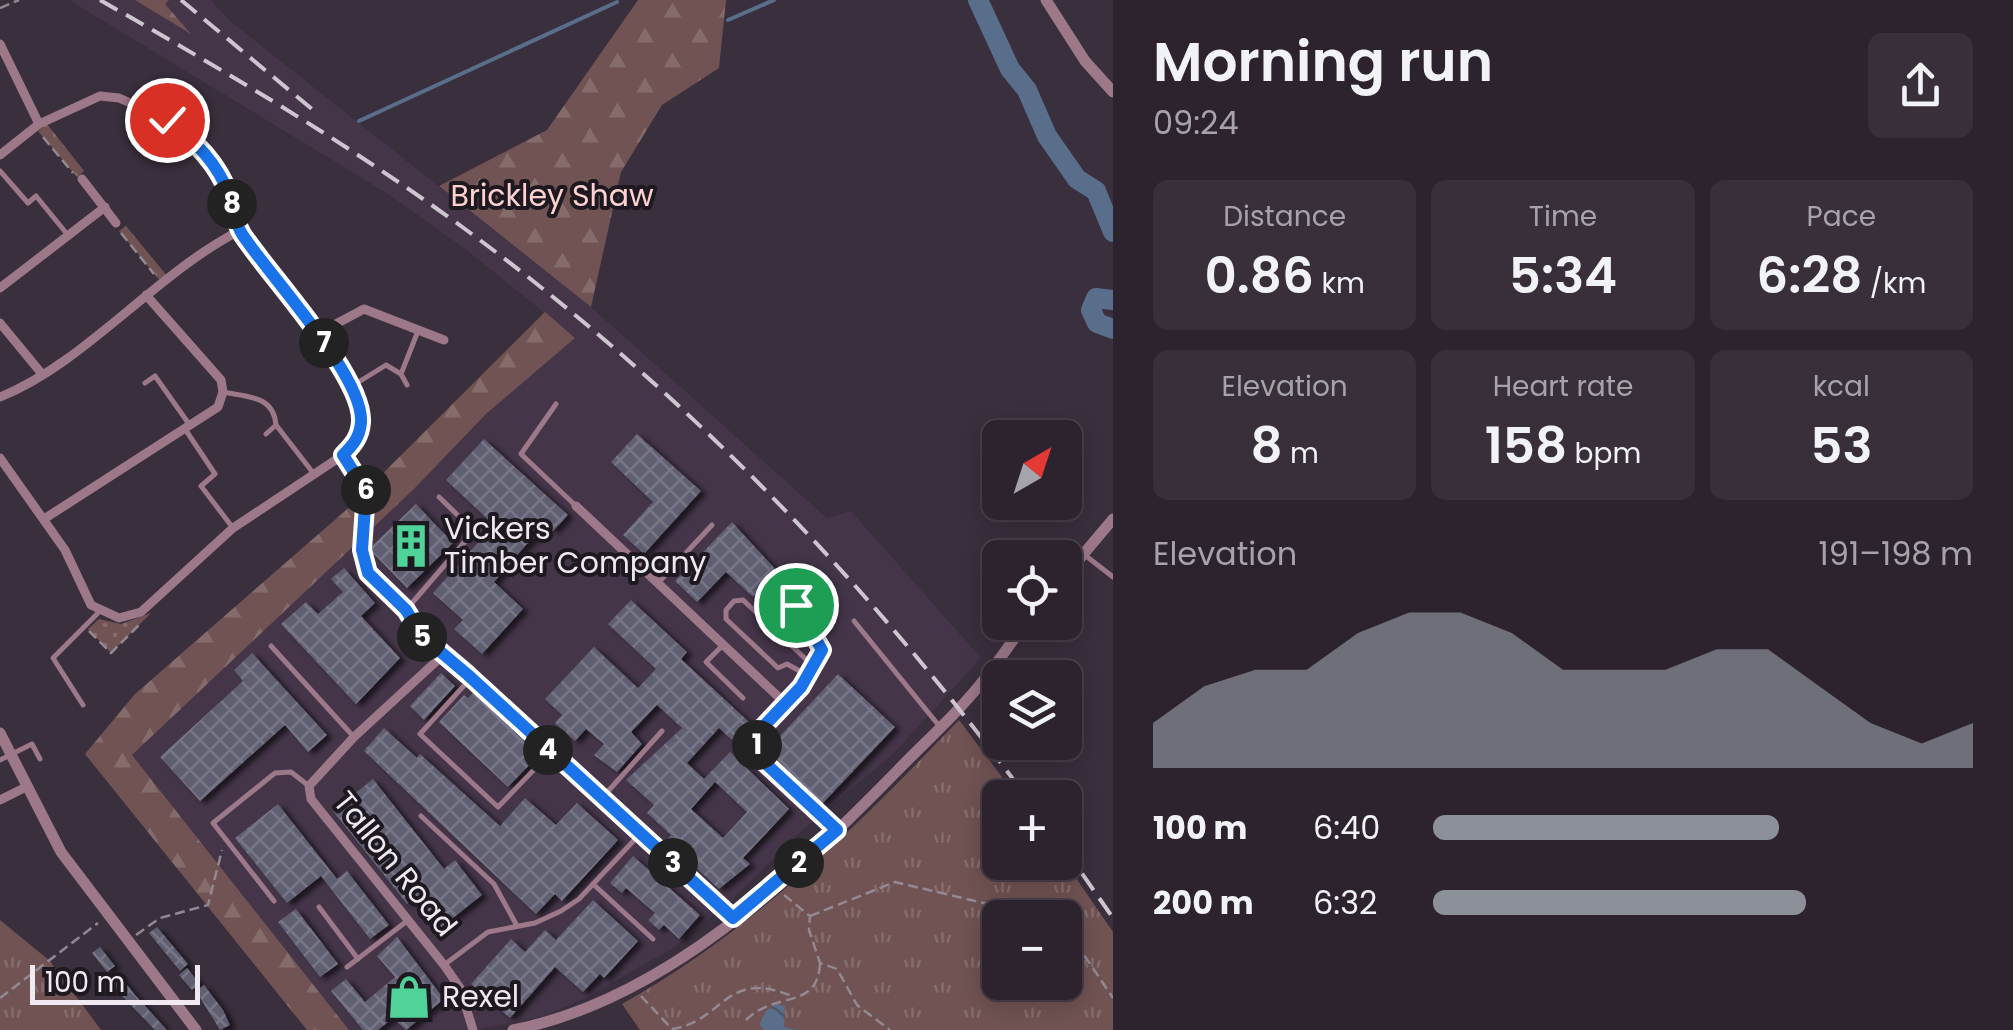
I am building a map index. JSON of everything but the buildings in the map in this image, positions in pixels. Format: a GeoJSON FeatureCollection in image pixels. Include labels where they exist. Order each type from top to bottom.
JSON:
{"type":"FeatureCollection","features":[{"type":"Feature","properties":{"kind":"street"},"geometry":{"type":"LineString","coordinates":[[1046,0],[1085,61],[1113,92]]}},
{"type":"Feature","properties":{"kind":"street"},"geometry":{"type":"LineString","coordinates":[[0,44],[37,126]]}},
{"type":"Feature","properties":{"kind":"street"},"geometry":{"type":"LineString","coordinates":[[0,155],[37,126],[100,96],[119,98],[167,120],[208,156],[229,196],[239,231],[319,334],[362,418],[355,444],[343,455],[232,528],[150,604],[119,618],[100,611],[83,592],[65,550],[0,458]]}},
{"type":"Feature","properties":{"kind":"street"},"geometry":{"type":"LineString","coordinates":[[82,178],[116,223]]}},
{"type":"Feature","properties":{"kind":"street"},"geometry":{"type":"LineString","coordinates":[[0,288],[104,207]]}},
{"type":"Feature","properties":{"kind":"street"},"geometry":{"type":"LineString","coordinates":[[0,397],[42,374],[161,282],[239,231]]}},
{"type":"Feature","properties":{"kind":"street"},"geometry":{"type":"LineString","coordinates":[[44,519],[210,416],[223,392],[221,380],[196,347],[146,295]]}},
{"type":"Feature","properties":{"kind":"street"},"geometry":{"type":"LineString","coordinates":[[319,334],[364,309],[444,340]]}},
{"type":"Feature","properties":{"kind":"street"},"geometry":{"type":"LineString","coordinates":[[0,323],[42,374]]}},
{"type":"Feature","properties":{"kind":"street"},"geometry":{"type":"LineString","coordinates":[[576,506],[786,703]]}},
{"type":"Feature","properties":{"kind":"street"},"geometry":{"type":"LineString","coordinates":[[1082,556],[1113,519]]}},
{"type":"Feature","properties":{"kind":"street"},"geometry":{"type":"LineString","coordinates":[[422,636],[733,918]]}},
{"type":"Feature","properties":{"kind":"street"},"geometry":{"type":"LineString","coordinates":[[513,1030],[552,1022],[634,985],[668,966],[774,887],[940,727],[986,678],[1014,640]]}},
{"type":"Feature","properties":{"kind":"street","name":"Tallon Road"},"geometry":{"type":"LineString","coordinates":[[442,656],[312,778],[311,798],[444,965],[460,988],[474,1030]]}},
{"type":"Feature","properties":{"kind":"street"},"geometry":{"type":"LineString","coordinates":[[801,687],[763,727],[757,751],[837,830]]}},
{"type":"Feature","properties":{"kind":"street"},"geometry":{"type":"LineString","coordinates":[[0,733],[6,758],[26,786],[60,852],[196,1030]]}},
{"type":"Feature","properties":{"kind":"street"},"geometry":{"type":"LineString","coordinates":[[0,800],[26,786]]}},
{"type":"Feature","properties":{"kind":"lane"},"geometry":{"type":"LineString","coordinates":[[0,171],[28,203],[36,196],[68,235]]}},
{"type":"Feature","properties":{"kind":"lane"},"geometry":{"type":"LineString","coordinates":[[401,374],[419,330]]}},
{"type":"Feature","properties":{"kind":"lane"},"geometry":{"type":"LineString","coordinates":[[348,388],[386,365],[401,374],[406,385]]}},
{"type":"Feature","properties":{"kind":"lane"},"geometry":{"type":"LineString","coordinates":[[145,383],[154,376],[216,474],[201,486],[232,528]]}},
{"type":"Feature","properties":{"kind":"lane"},"geometry":{"type":"LineString","coordinates":[[223,392],[265,402],[275,415],[276,425],[315,475]]}},
{"type":"Feature","properties":{"kind":"lane"},"geometry":{"type":"LineString","coordinates":[[556,404],[521,454],[576,506]]}},
{"type":"Feature","properties":{"kind":"lane"},"geometry":{"type":"LineString","coordinates":[[266,434],[276,425]]}},
{"type":"Feature","properties":{"kind":"lane"},"geometry":{"type":"LineString","coordinates":[[406,610],[474,531],[439,497]]}},
{"type":"Feature","properties":{"kind":"lane"},"geometry":{"type":"LineString","coordinates":[[658,583],[712,525]]}},
{"type":"Feature","properties":{"kind":"lane"},"geometry":{"type":"LineString","coordinates":[[1084,554],[1113,577]]}},
{"type":"Feature","properties":{"kind":"lane"},"geometry":{"type":"LineString","coordinates":[[779,586],[804,616],[822,650],[810,664],[801,687]]}},
{"type":"Feature","properties":{"kind":"lane"},"geometry":{"type":"LineString","coordinates":[[394,598],[422,636]]}},
{"type":"Feature","properties":{"kind":"lane"},"geometry":{"type":"LineString","coordinates":[[805,674],[787,664],[778,668],[726,619],[726,610],[734,601],[743,600],[810,664]]}},
{"type":"Feature","properties":{"kind":"lane"},"geometry":{"type":"LineString","coordinates":[[83,705],[53,658],[100,611]]}},
{"type":"Feature","properties":{"kind":"lane"},"geometry":{"type":"LineString","coordinates":[[854,621],[940,727]]}},
{"type":"Feature","properties":{"kind":"lane"},"geometry":{"type":"LineString","coordinates":[[722,644],[706,662],[743,698]]}},
{"type":"Feature","properties":{"kind":"lane"},"geometry":{"type":"LineString","coordinates":[[271,646],[354,737]]}},
{"type":"Feature","properties":{"kind":"lane"},"geometry":{"type":"LineString","coordinates":[[471,678],[420,734],[485,795],[498,807],[551,752]]}},
{"type":"Feature","properties":{"kind":"lane"},"geometry":{"type":"LineString","coordinates":[[602,798],[662,731]]}},
{"type":"Feature","properties":{"kind":"lane"},"geometry":{"type":"LineString","coordinates":[[6,758],[32,744],[40,760]]}},
{"type":"Feature","properties":{"kind":"lane"},"geometry":{"type":"LineString","coordinates":[[274,901],[214,824],[276,774],[291,772],[310,786]]}},
{"type":"Feature","properties":{"kind":"lane"},"geometry":{"type":"LineString","coordinates":[[421,816],[494,884],[516,924]]}},
{"type":"Feature","properties":{"kind":"lane"},"geometry":{"type":"LineString","coordinates":[[444,965],[488,932],[546,920],[593,884],[640,834]]}},
{"type":"Feature","properties":{"kind":"lane"},"geometry":{"type":"LineString","coordinates":[[593,884],[654,939]]}},
{"type":"Feature","properties":{"kind":"lane"},"geometry":{"type":"LineString","coordinates":[[319,907],[358,959]]}},
{"type":"Feature","properties":{"kind":"lane"},"geometry":{"type":"LineString","coordinates":[[347,967],[407,921]]}},
{"type":"Feature","properties":{"kind":"path"},"geometry":{"type":"LineString","coordinates":[[0,8],[19,0]]}},
{"type":"Feature","properties":{"kind":"path"},"geometry":{"type":"LineString","coordinates":[[37,126],[74,176],[82,178]]}},
{"type":"Feature","properties":{"kind":"path"},"geometry":{"type":"LineString","coordinates":[[116,223],[161,282]]}},
{"type":"Feature","properties":{"kind":"path"},"geometry":{"type":"LineString","coordinates":[[343,455],[366,491],[362,550],[368,573],[394,598]]}},
{"type":"Feature","properties":{"kind":"path"},"geometry":{"type":"LineString","coordinates":[[85,626],[111,653],[151,613],[150,604]]}},
{"type":"Feature","properties":{"kind":"path"},"geometry":{"type":"LineString","coordinates":[[126,942],[160,918],[208,905],[225,839]]}},
{"type":"Feature","properties":{"kind":"path"},"geometry":{"type":"LineString","coordinates":[[810,916],[895,882],[982,903]]}},
{"type":"Feature","properties":{"kind":"path"},"geometry":{"type":"LineString","coordinates":[[774,887],[810,916]]}},
{"type":"Feature","properties":{"kind":"path"},"geometry":{"type":"LineString","coordinates":[[0,998],[106,915]]}},
{"type":"Feature","properties":{"kind":"path"},"geometry":{"type":"LineString","coordinates":[[746,1020],[762,1004],[811,992],[818,983],[820,963],[809,930],[810,916]]}},
{"type":"Feature","properties":{"kind":"path"},"geometry":{"type":"LineString","coordinates":[[1082,952],[1113,998]]}},
{"type":"Feature","properties":{"kind":"path"},"geometry":{"type":"LineString","coordinates":[[820,963],[837,969],[856,1005],[890,1030]]}},
{"type":"Feature","properties":{"kind":"path"},"geometry":{"type":"LineString","coordinates":[[634,985],[662,1023],[672,1029],[691,1026],[712,1006],[740,991],[768,986],[794,998]]}},
{"type":"Feature","properties":{"kind":"shaded area"},"geometry":{"type":"Polygon","coordinates":[[[69,0],[211,0],[230,21],[591,307],[827,518],[851,511],[981,658],[894,753],[799,833],[728,904],[673,948],[584,999],[541,1017],[474,1030],[349,1030],[132,755],[414,489],[486,414],[574,337],[468,251],[388,194],[69,0]]]}},
{"type":"Feature","properties":{"kind":"green space"},"geometry":{"type":"Polygon","coordinates":[[[135,0],[169,0],[165,4],[191,34],[135,0]]]}},
{"type":"Feature","properties":{"kind":"green space","name":"Brickley Shaw"},"geometry":{"type":"Polygon","coordinates":[[[638,0],[726,0],[719,68],[662,105],[621,172],[591,307],[439,186],[547,130],[638,0]]]}},
{"type":"Feature","properties":{"kind":"green space"},"geometry":{"type":"Polygon","coordinates":[[[47,124],[84,171],[77,177],[38,131],[47,124]]]}},
{"type":"Feature","properties":{"kind":"green space"},"geometry":{"type":"Polygon","coordinates":[[[126,226],[168,277],[161,282],[119,231],[126,226]]]}},
{"type":"Feature","properties":{"kind":"green space"},"geometry":{"type":"Polygon","coordinates":[[[545,312],[575,338],[486,414],[414,489],[132,755],[349,1030],[307,1030],[85,754],[135,694],[345,511],[545,312]]]}},
{"type":"Feature","properties":{"kind":"green space"},"geometry":{"type":"Polygon","coordinates":[[[151,613],[111,653],[88,629],[99,619],[121,624],[151,613]]]}},
{"type":"Feature","properties":{"kind":"green space"},"geometry":{"type":"Polygon","coordinates":[[[959,720],[982,751],[982,760],[989,760],[1004,780],[982,780],[982,880],[1077,880],[1113,932],[1113,1030],[640,1030],[622,1004],[759,911],[841,838],[959,720]]]}},
{"type":"Feature","properties":{"kind":"green space"},"geometry":{"type":"Polygon","coordinates":[[[0,920],[50,961],[101,1030],[0,1030],[0,920]]]}},
{"type":"Feature","properties":{"kind":"water"},"geometry":{"type":"Polygon","coordinates":[[[776,1004],[785,1006],[784,1027],[797,1030],[765,1030],[759,1025],[766,1011],[776,1004]]]}},
{"type":"Feature","properties":{"kind":"waterway"},"geometry":{"type":"LineString","coordinates":[[728,20],[774,0]]}},
{"type":"Feature","properties":{"kind":"waterway"},"geometry":{"type":"LineString","coordinates":[[978,0],[1047,136],[1077,179],[1096,191],[1113,232]]}},
{"type":"Feature","properties":{"kind":"waterway"},"geometry":{"type":"LineString","coordinates":[[359,121],[617,2]]}},
{"type":"Feature","properties":{"kind":"waterway"},"geometry":{"type":"LineString","coordinates":[[1113,300],[1096,298],[1091,310],[1097,323],[1113,329]]}},
{"type":"Feature","properties":{"kind":"railway"},"geometry":{"type":"LineString","coordinates":[[100,0],[377,167],[465,229],[621,354],[696,422],[836,565],[903,641],[1013,780]]}},
{"type":"Feature","properties":{"kind":"railway"},"geometry":{"type":"LineString","coordinates":[[181,0],[319,115]]}},
{"type":"Feature","properties":{"kind":"railway"},"geometry":{"type":"LineString","coordinates":[[1082,873],[1113,918]]}},
{"type":"Feature","properties":{"kind":"place","name":"Vickers Timber Company"},"geometry":{"type":"Point","coordinates":[411,546]}},
{"type":"Feature","properties":{"kind":"place","name":"Rexel"},"geometry":{"type":"Point","coordinates":[409,997]}},
{"type":"Feature","properties":{"kind":"route"},"geometry":{"type":"LineString","coordinates":[[167,120],[208,156],[229,196],[239,231],[319,334],[351,393],[362,418],[355,444],[343,455],[366,491],[362,550],[368,573],[406,610],[422,636],[442,656],[468,675],[733,918],[769,892],[837,830],[757,751],[763,727],[801,687],[810,664],[822,650],[796,605]]}}]}
